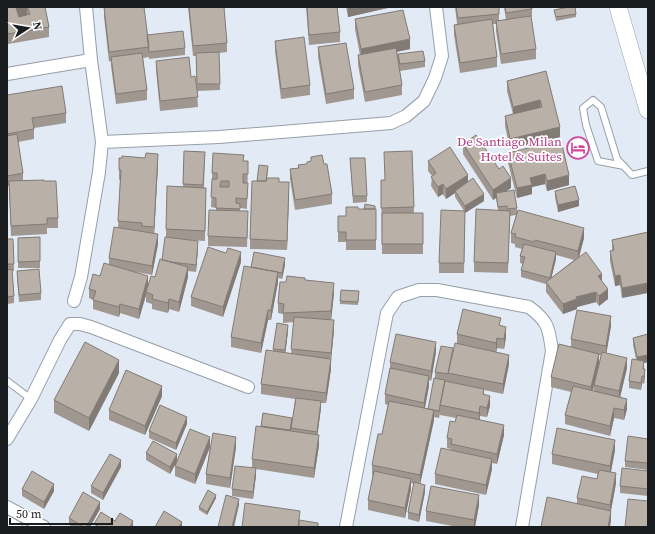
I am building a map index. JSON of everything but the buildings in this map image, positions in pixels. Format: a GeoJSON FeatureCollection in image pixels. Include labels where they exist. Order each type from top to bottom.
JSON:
{"type":"FeatureCollection","features":[{"type":"Feature","properties":{"kind":"main road"},"geometry":{"type":"LineString","coordinates":[[618,7],[647,101]]}},
{"type":"Feature","properties":{"kind":"street"},"geometry":{"type":"LineString","coordinates":[[74,300],[81,277],[100,172],[102,142],[91,60],[86,7]]}},
{"type":"Feature","properties":{"kind":"street"},"geometry":{"type":"LineString","coordinates":[[102,142],[218,137],[391,123],[406,116],[424,101],[435,78],[442,56],[436,7]]}},
{"type":"Feature","properties":{"kind":"street"},"geometry":{"type":"LineString","coordinates":[[7,74],[91,60]]}},
{"type":"Feature","properties":{"kind":"street"},"geometry":{"type":"LineString","coordinates":[[346,527],[387,313],[398,297],[419,290],[437,290],[529,308],[540,315],[549,330],[552,351],[522,527]]}},
{"type":"Feature","properties":{"kind":"street"},"geometry":{"type":"LineString","coordinates":[[7,439],[31,399],[60,340],[70,324],[80,324],[248,387]]}},
{"type":"Feature","properties":{"kind":"street"},"geometry":{"type":"LineString","coordinates":[[7,507],[44,527]]}},
{"type":"Feature","properties":{"kind":"street"},"geometry":{"type":"LineString","coordinates":[[7,522],[16,527]]}},
{"type":"Feature","properties":{"kind":"lane"},"geometry":{"type":"LineString","coordinates":[[624,166],[598,161],[586,125],[583,108],[593,100],[601,107],[617,159],[624,166],[632,174],[648,171]]}},
{"type":"Feature","properties":{"kind":"lane"},"geometry":{"type":"LineString","coordinates":[[7,381],[31,399]]}},
{"type":"Feature","properties":{"kind":"place","name":"De Santiago Milan Hotel & Suites"},"geometry":{"type":"Point","coordinates":[578,148]}}]}
